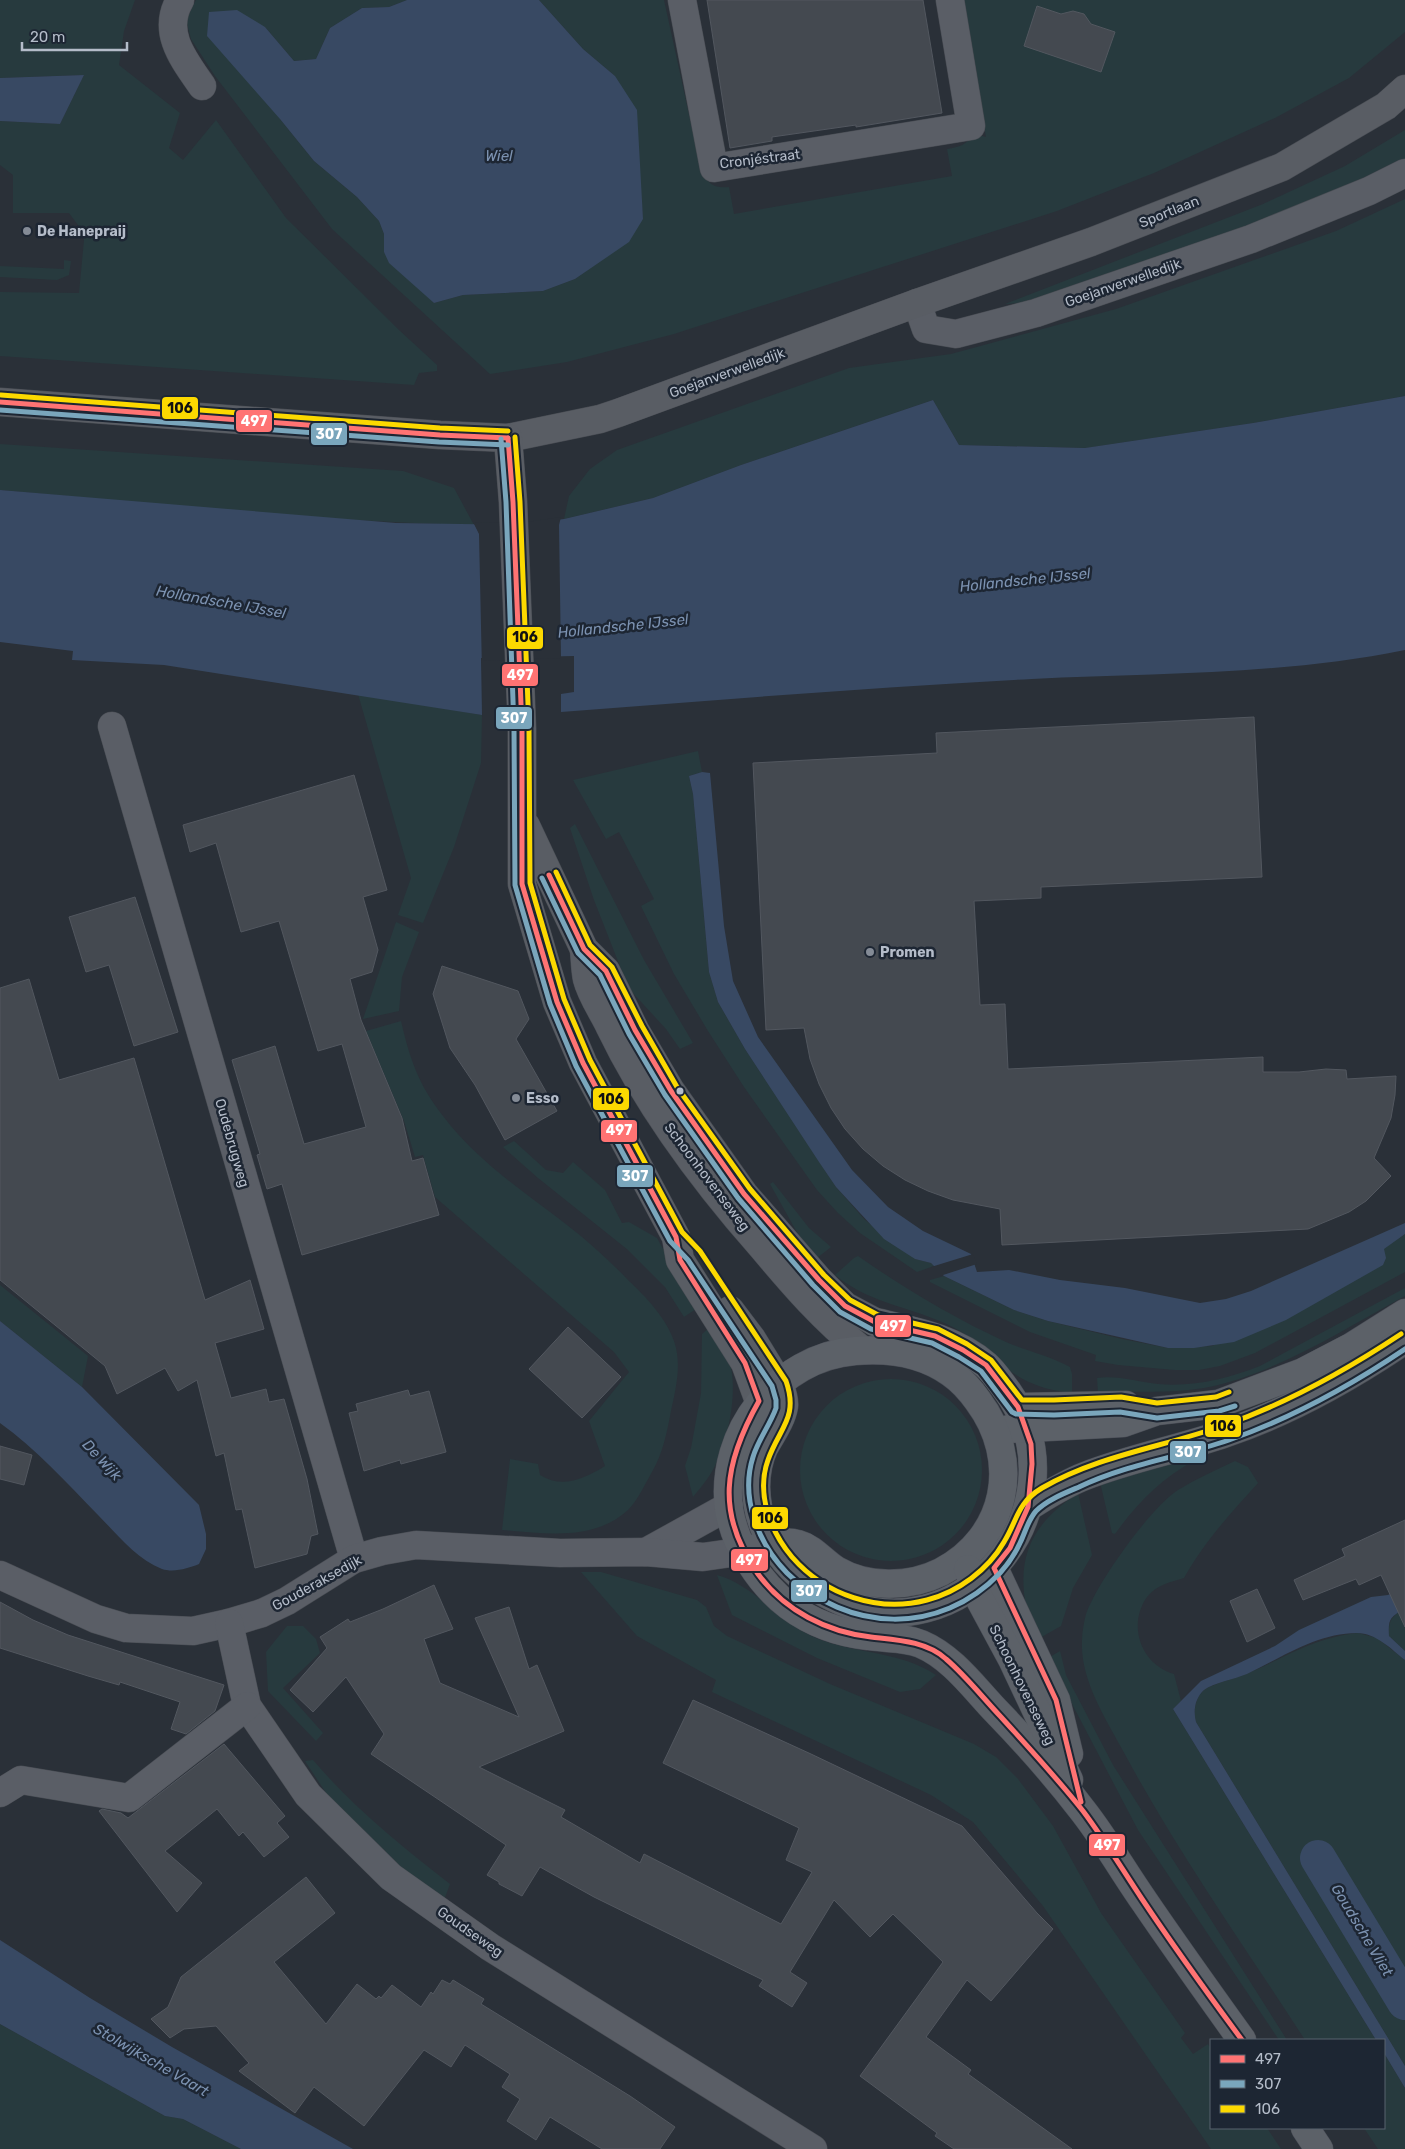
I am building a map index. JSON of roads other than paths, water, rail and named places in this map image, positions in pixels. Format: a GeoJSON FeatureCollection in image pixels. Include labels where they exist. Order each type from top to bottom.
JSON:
{"type":"FeatureCollection","features":[{"type":"Feature","properties":{"kind":"main road","name":"Sportlaan"},"geometry":{"type":"LineString","coordinates":[[917,303],[1091,242],[1282,167],[1386,106],[1405,89]]}},
{"type":"Feature","properties":{"kind":"main road","name":"Goejanverwelledijk"},"geometry":{"type":"LineString","coordinates":[[0,402],[440,436],[508,438],[600,419],[917,303]]}},
{"type":"Feature","properties":{"kind":"main road","name":"Schoonhovenseweg"},"geometry":{"type":"LineString","coordinates":[[508,438],[522,729],[522,884],[556,1002],[583,1063],[676,1237],[694,1255],[779,1383]]}},
{"type":"Feature","properties":{"kind":"main road","name":"Schoonhovenseweg"},"geometry":{"type":"LineString","coordinates":[[523,820],[584,949],[588,981],[618,1043],[684,1152],[727,1208],[802,1294],[835,1328],[862,1350]]}},
{"type":"Feature","properties":{"kind":"main road","name":"Schoonhovenseweg"},"geometry":{"type":"LineString","coordinates":[[584,949],[606,971],[635,1030],[671,1091],[744,1194],[825,1286],[845,1306],[875,1322],[935,1336],[964,1350],[986,1365],[1022,1418]]}},
{"type":"Feature","properties":{"kind":"main road","name":"Schoonhovenseweg"},"geometry":{"type":"LineString","coordinates":[[676,1237],[680,1260],[745,1364],[760,1402]]}},
{"type":"Feature","properties":{"kind":"main road"},"geometry":{"type":"LineString","coordinates":[[996,1429],[1054,1408],[1121,1404],[1157,1411],[1218,1404],[1303,1372],[1351,1347],[1405,1313]]}},
{"type":"Feature","properties":{"kind":"main road"},"geometry":{"type":"LineString","coordinates":[[1028,1507],[1056,1489],[1084,1476],[1130,1460],[1226,1433],[1301,1403],[1353,1374],[1405,1340]]}},
{"type":"Feature","properties":{"kind":"main road","name":"Schoonhovenseweg"},"geometry":{"type":"LineString","coordinates":[[745,1551],[774,1544],[796,1543],[812,1551],[840,1572],[879,1584],[900,1584],[938,1574],[964,1555],[990,1526],[998,1509],[1003,1490],[1004,1461],[996,1429],[972,1392],[953,1374],[931,1362],[901,1351],[862,1350],[842,1352],[796,1370],[779,1383],[760,1402],[744,1426],[736,1446],[728,1492],[732,1523],[745,1551],[758,1574],[772,1591],[808,1618],[848,1633],[912,1641],[943,1657],[956,1669],[1000,1715],[1083,1811],[1186,1964],[1241,2039]]}},
{"type":"Feature","properties":{"kind":"main road"},"geometry":{"type":"LineString","coordinates":[[779,1383],[784,1405],[776,1426],[763,1450],[758,1466],[756,1488],[760,1516],[774,1544],[787,1563],[801,1577],[822,1592],[849,1605],[876,1611],[926,1609],[946,1602],[973,1586],[994,1568],[1010,1548],[1028,1507],[1032,1464],[1031,1444],[1022,1418]]}},
{"type":"Feature","properties":{"kind":"main road","name":"Schoonhovenseweg"},"geometry":{"type":"LineString","coordinates":[[964,1555],[973,1586],[1012,1659],[1083,1811]]}},
{"type":"Feature","properties":{"kind":"main road","name":"Schoonhovenseweg"},"geometry":{"type":"LineString","coordinates":[[994,1568],[1056,1700],[1083,1811]]}},
{"type":"Feature","properties":{"kind":"main road"},"geometry":{"type":"LineString","coordinates":[[1305,2129],[1319,2149]]}},
{"type":"Feature","properties":{"kind":"street"},"geometry":{"type":"LineString","coordinates":[[180,0],[172,24],[179,54],[202,86]]}},
{"type":"Feature","properties":{"kind":"street","name":"Cronjéstraat"},"geometry":{"type":"LineString","coordinates":[[682,0],[714,168],[971,126],[950,0]]}},
{"type":"Feature","properties":{"kind":"street","name":"Goejanverwelledijk"},"geometry":{"type":"LineString","coordinates":[[917,303],[926,329],[956,334],[1036,313],[1251,239],[1369,191],[1405,173]]}},
{"type":"Feature","properties":{"kind":"street","name":"Oudebrugweg"},"geometry":{"type":"LineString","coordinates":[[112,726],[354,1560]]}},
{"type":"Feature","properties":{"kind":"street","name":"Gouderaksedijk"},"geometry":{"type":"LineString","coordinates":[[646,1552],[729,1506]]}},
{"type":"Feature","properties":{"kind":"street","name":"Gouderaksedijk"},"geometry":{"type":"LineString","coordinates":[[0,1575],[96,1619],[126,1628],[192,1631],[262,1613],[287,1601],[354,1560],[382,1551],[416,1545],[560,1553],[646,1552],[703,1556],[745,1551]]}},
{"type":"Feature","properties":{"kind":"street","name":"Goudseweg"},"geometry":{"type":"LineString","coordinates":[[229,1623],[247,1706],[308,1795],[391,1877],[490,1947],[813,2149]]}},
{"type":"Feature","properties":{"kind":"street"},"geometry":{"type":"LineString","coordinates":[[0,1793],[21,1780],[129,1798],[247,1706]]}},
{"type":"Feature","properties":{"kind":"water","name":"Wiel"},"geometry":{"type":"Polygon","coordinates":[[[407,0],[539,0],[583,49],[615,76],[637,110],[643,219],[629,242],[575,279],[543,291],[463,295],[434,303],[389,263],[384,252],[384,234],[379,221],[357,197],[314,161],[207,36],[209,12],[237,10],[265,27],[294,61],[316,59],[330,28],[362,8],[389,7],[407,0]]]}},
{"type":"Feature","properties":{"kind":"water"},"geometry":{"type":"Polygon","coordinates":[[[84,75],[60,124],[0,121],[0,78],[84,75]]]}},
{"type":"Feature","properties":{"kind":"water","name":"Hollandsche IJssel"},"geometry":{"type":"Polygon","coordinates":[[[1405,396],[1405,650],[1359,658],[1266,669],[914,686],[561,712],[561,694],[574,692],[574,656],[481,658],[482,715],[164,665],[72,660],[73,651],[0,642],[0,490],[396,523],[520,525],[564,519],[653,498],[741,465],[933,400],[959,445],[1085,448],[1253,423],[1405,396]]]}},
{"type":"Feature","properties":{"kind":"water"},"geometry":{"type":"Polygon","coordinates":[[[702,772],[710,773],[724,926],[733,981],[758,1037],[852,1170],[888,1207],[923,1231],[971,1254],[977,1272],[1009,1270],[1060,1280],[1125,1288],[1200,1303],[1226,1299],[1251,1291],[1405,1223],[1405,1234],[1384,1249],[1386,1258],[1383,1265],[1286,1320],[1234,1342],[1194,1348],[1168,1348],[1048,1321],[1014,1310],[944,1276],[931,1263],[915,1259],[884,1239],[836,1187],[745,1049],[718,1002],[709,972],[693,794],[689,776],[702,772]]]}},
{"type":"Feature","properties":{"kind":"water","name":"De Wijk"},"geometry":{"type":"Polygon","coordinates":[[[0,1321],[82,1387],[199,1505],[206,1534],[206,1549],[199,1564],[181,1570],[167,1570],[153,1565],[135,1553],[39,1455],[0,1423],[0,1321]]]}},
{"type":"Feature","properties":{"kind":"water"},"geometry":{"type":"Polygon","coordinates":[[[1405,1587],[1403,1609],[1391,1620],[1389,1636],[1405,1651],[1405,1660],[1383,1642],[1371,1636],[1357,1633],[1328,1637],[1300,1648],[1247,1674],[1218,1683],[1204,1690],[1199,1697],[1195,1713],[1196,1722],[1405,2066],[1405,2088],[1385,2055],[1385,2039],[1375,2039],[1173,1709],[1201,1681],[1275,1646],[1299,1630],[1371,1597],[1388,1595],[1405,1587]]]}},
{"type":"Feature","properties":{"kind":"water","name":"Stolwijksche Vaart"},"geometry":{"type":"Polygon","coordinates":[[[0,1940],[90,1998],[172,2047],[353,2149],[241,2149],[183,2119],[165,2116],[0,2024],[0,1940]]]}},
{"type":"Feature","properties":{"kind":"waterway","name":"Goudsche Vliet"},"geometry":{"type":"LineString","coordinates":[[1318,1858],[1405,2002]]}},
{"type":"Feature","properties":{"kind":"place","name":"De Hanepraij"},"geometry":{"type":"Point","coordinates":[27,231]}},
{"type":"Feature","properties":{"kind":"place","name":"Promen"},"geometry":{"type":"Point","coordinates":[870,952]}},
{"type":"Feature","properties":{"kind":"place","name":"Esso"},"geometry":{"type":"Point","coordinates":[516,1098]}}]}
